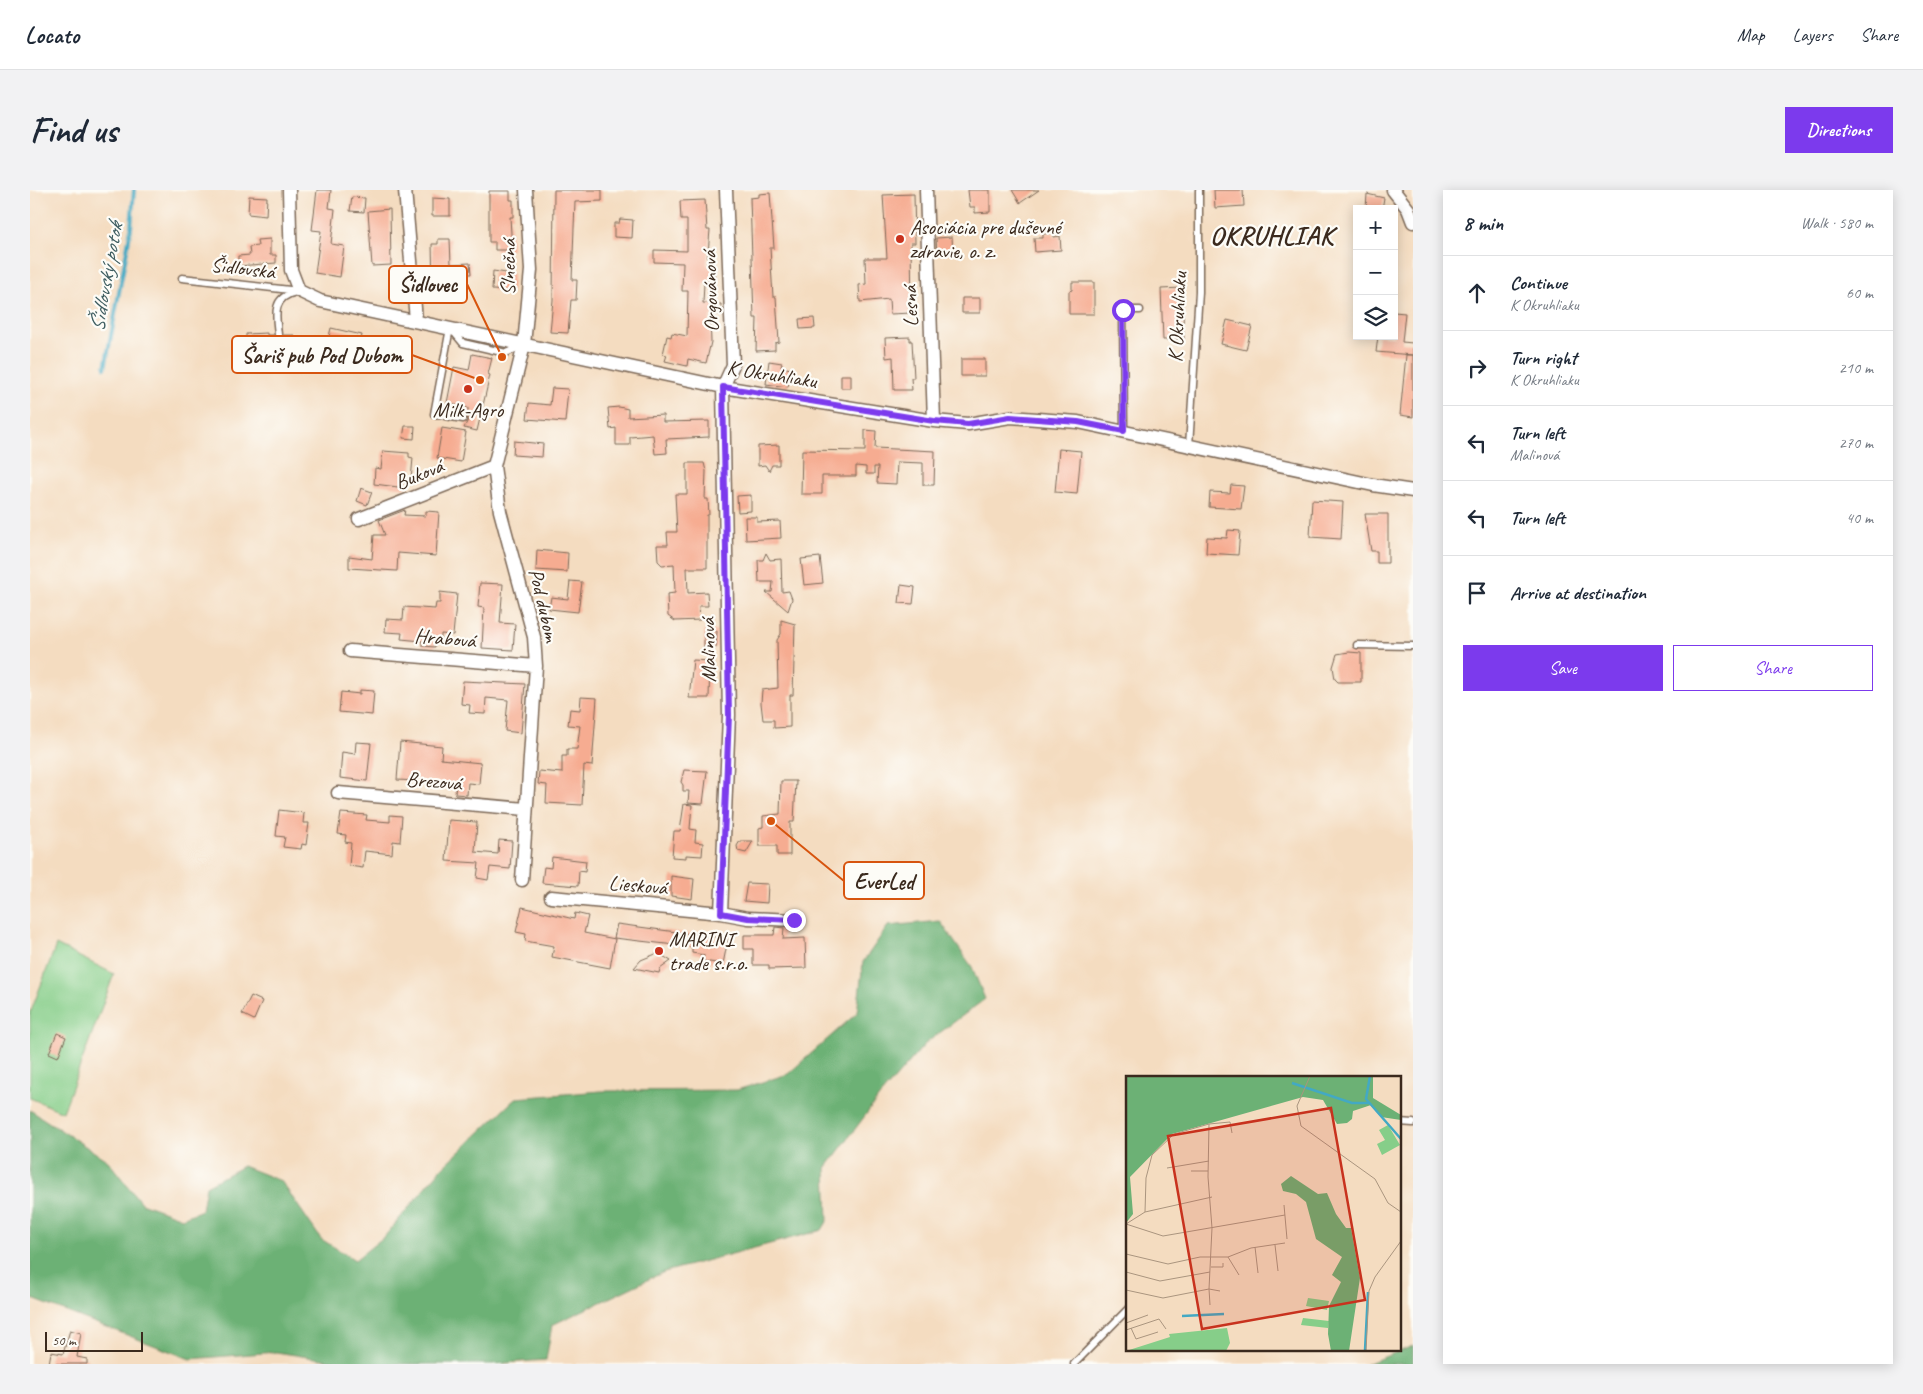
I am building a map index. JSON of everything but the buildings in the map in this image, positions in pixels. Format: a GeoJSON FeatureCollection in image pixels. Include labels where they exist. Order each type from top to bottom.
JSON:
{"type":"FeatureCollection","features":[{"type":"Feature","properties":{"kind":"street"},"geometry":{"type":"LineString","coordinates":[[289,190],[290,270],[299,291]]}},
{"type":"Feature","properties":{"kind":"street"},"geometry":{"type":"LineString","coordinates":[[405,190],[416,320]]}},
{"type":"Feature","properties":{"kind":"street","name":"Slnečná"},"geometry":{"type":"LineString","coordinates":[[524,345],[532,270],[526,190]]}},
{"type":"Feature","properties":{"kind":"street","name":"Orgovánová"},"geometry":{"type":"LineString","coordinates":[[723,387],[733,365],[726,190]]}},
{"type":"Feature","properties":{"kind":"street","name":"Lesná"},"geometry":{"type":"LineString","coordinates":[[926,190],[934,421]]}},
{"type":"Feature","properties":{"kind":"street"},"geometry":{"type":"LineString","coordinates":[[1393,190],[1408,209],[1413,222]]}},
{"type":"Feature","properties":{"kind":"street","name":"K Okruhliaku"},"geometry":{"type":"LineString","coordinates":[[299,291],[320,301],[723,387],[934,421],[968,424],[1010,417],[1078,422],[1373,485],[1413,491]]}},
{"type":"Feature","properties":{"kind":"street","name":"Pod dubom"},"geometry":{"type":"LineString","coordinates":[[522,880],[536,666],[534,637],[500,511],[494,466],[524,345]]}},
{"type":"Feature","properties":{"kind":"street","name":"Malinová"},"geometry":{"type":"LineString","coordinates":[[721,913],[729,715],[723,387]]}},
{"type":"Feature","properties":{"kind":"street","name":"Buková"},"geometry":{"type":"LineString","coordinates":[[359,519],[494,466]]}},
{"type":"Feature","properties":{"kind":"street","name":"Hrabová"},"geometry":{"type":"LineString","coordinates":[[350,651],[536,666]]}},
{"type":"Feature","properties":{"kind":"street","name":"Brezová"},"geometry":{"type":"LineString","coordinates":[[338,793],[526,809]]}},
{"type":"Feature","properties":{"kind":"street","name":"Liesková"},"geometry":{"type":"LineString","coordinates":[[551,897],[721,913],[748,918],[794,920]]}},
{"type":"Feature","properties":{"kind":"lane","name":"K Okruhliaku"},"geometry":{"type":"LineString","coordinates":[[1188,446],[1199,292],[1199,190]]}},
{"type":"Feature","properties":{"kind":"lane","name":"Šidlovská"},"geometry":{"type":"LineString","coordinates":[[182,278],[299,291]]}},
{"type":"Feature","properties":{"kind":"lane"},"geometry":{"type":"LineString","coordinates":[[269,363],[277,354],[278,348],[276,313],[279,300],[288,294],[299,291]]}},
{"type":"Feature","properties":{"kind":"lane","name":"K Okruhliaku"},"geometry":{"type":"LineString","coordinates":[[1124,431],[1123,310],[1140,310]]}},
{"type":"Feature","properties":{"kind":"lane"},"geometry":{"type":"LineString","coordinates":[[450,328],[434,414],[463,419]]}},
{"type":"Feature","properties":{"kind":"lane"},"geometry":{"type":"LineString","coordinates":[[1357,645],[1413,646]]}},
{"type":"Feature","properties":{"kind":"lane"},"geometry":{"type":"LineString","coordinates":[[1400,1122],[1413,1123]]}},
{"type":"Feature","properties":{"kind":"lane"},"geometry":{"type":"LineString","coordinates":[[1074,1364],[1126,1311]]}},
{"type":"Feature","properties":{"kind":"green space"},"geometry":{"type":"Polygon","coordinates":[[[940,921],[972,967],[985,999],[926,1043],[879,1097],[826,1168],[828,1220],[822,1230],[664,1272],[552,1325],[546,1360],[492,1364],[354,1364],[276,1352],[190,1359],[30,1298],[30,1110],[108,1161],[141,1203],[182,1218],[202,1210],[206,1186],[243,1166],[281,1181],[321,1239],[355,1260],[385,1236],[441,1169],[516,1098],[601,1091],[737,1090],[788,1074],[857,1013],[863,962],[888,926],[940,921]]]}},
{"type":"Feature","properties":{"kind":"green space"},"geometry":{"type":"Polygon","coordinates":[[[56,945],[114,974],[63,1112],[30,1098],[30,1014],[56,945]]]}},
{"type":"Feature","properties":{"kind":"green space"},"geometry":{"type":"Polygon","coordinates":[[[1413,1346],[1413,1364],[1366,1364],[1400,1352],[1413,1346]]]}},
{"type":"Feature","properties":{"kind":"waterway","name":"Šidlovský potok"},"geometry":{"type":"LineString","coordinates":[[105,368],[131,228],[134,190]]}},
{"type":"Feature","properties":{"kind":"place","name":"Asociácia pre duševné zdravie, o. z."},"geometry":{"type":"Point","coordinates":[900,239]}},
{"type":"Feature","properties":{"kind":"place","name":"Šidlovec"},"geometry":{"type":"Point","coordinates":[502,357]}},
{"type":"Feature","properties":{"kind":"place","name":"Šariš pub Pod Dubom"},"geometry":{"type":"Point","coordinates":[480,380]}},
{"type":"Feature","properties":{"kind":"place","name":"Milk-Agro"},"geometry":{"type":"Point","coordinates":[468,389]}},
{"type":"Feature","properties":{"kind":"place","name":"EverLed"},"geometry":{"type":"Point","coordinates":[771,821]}},
{"type":"Feature","properties":{"kind":"place","name":"MARINI trade s.r.o."},"geometry":{"type":"Point","coordinates":[659,951]}},
{"type":"Feature","properties":{"kind":"district","name":"OKRUHLIAK"},"geometry":{"type":"Point","coordinates":[1272,235]}},
{"type":"Feature","properties":{"kind":"route"},"geometry":{"type":"LineString","coordinates":[[794,920],[748,918],[721,913],[729,715],[723,387],[934,421],[968,424],[1010,417],[1078,422],[1124,431],[1123,310]]}}]}
